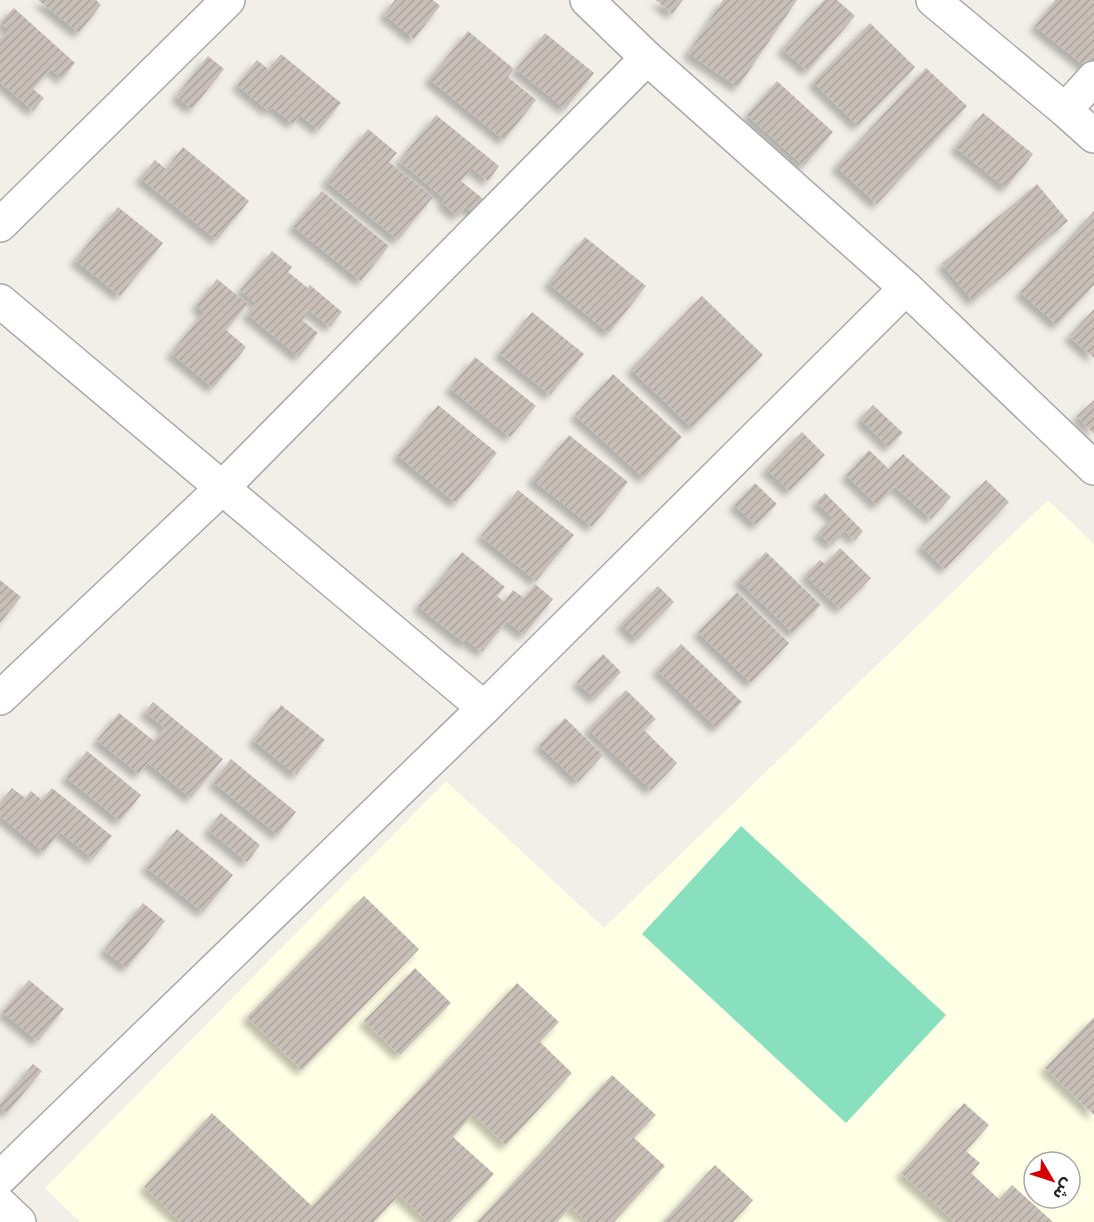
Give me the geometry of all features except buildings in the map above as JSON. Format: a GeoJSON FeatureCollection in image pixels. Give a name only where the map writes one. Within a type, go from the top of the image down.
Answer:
{"type":"FeatureCollection","features":[{"type":"Feature","properties":{"kind":"street"},"geometry":{"type":"LineString","coordinates":[[0,225],[228,0]]}},
{"type":"Feature","properties":{"kind":"street"},"geometry":{"type":"LineString","coordinates":[[587,0],[647,58],[906,288],[1094,468]]}},
{"type":"Feature","properties":{"kind":"street"},"geometry":{"type":"LineString","coordinates":[[933,0],[1094,136]]}},
{"type":"Feature","properties":{"kind":"street"},"geometry":{"type":"LineString","coordinates":[[0,698],[222,488],[647,58]]}},
{"type":"Feature","properties":{"kind":"street"},"geometry":{"type":"LineString","coordinates":[[1065,110],[1094,78]]}},
{"type":"Feature","properties":{"kind":"street"},"geometry":{"type":"LineString","coordinates":[[0,1178],[484,708],[906,288]]}},
{"type":"Feature","properties":{"kind":"street"},"geometry":{"type":"LineString","coordinates":[[0,301],[484,708]]}},
{"type":"Feature","properties":{"kind":"street"},"geometry":{"type":"LineString","coordinates":[[0,1204],[19,1222]]}},
{"type":"Feature","properties":{"kind":"shaded area"},"geometry":{"type":"Polygon","coordinates":[[[1048,500],[1094,544],[1094,1222],[80,1222],[45,1188],[446,781],[604,928],[1048,500]]]}},
{"type":"Feature","properties":{"kind":"green space"},"geometry":{"type":"Polygon","coordinates":[[[741,826],[946,1015],[846,1123],[642,934],[741,826]]]}}]}
